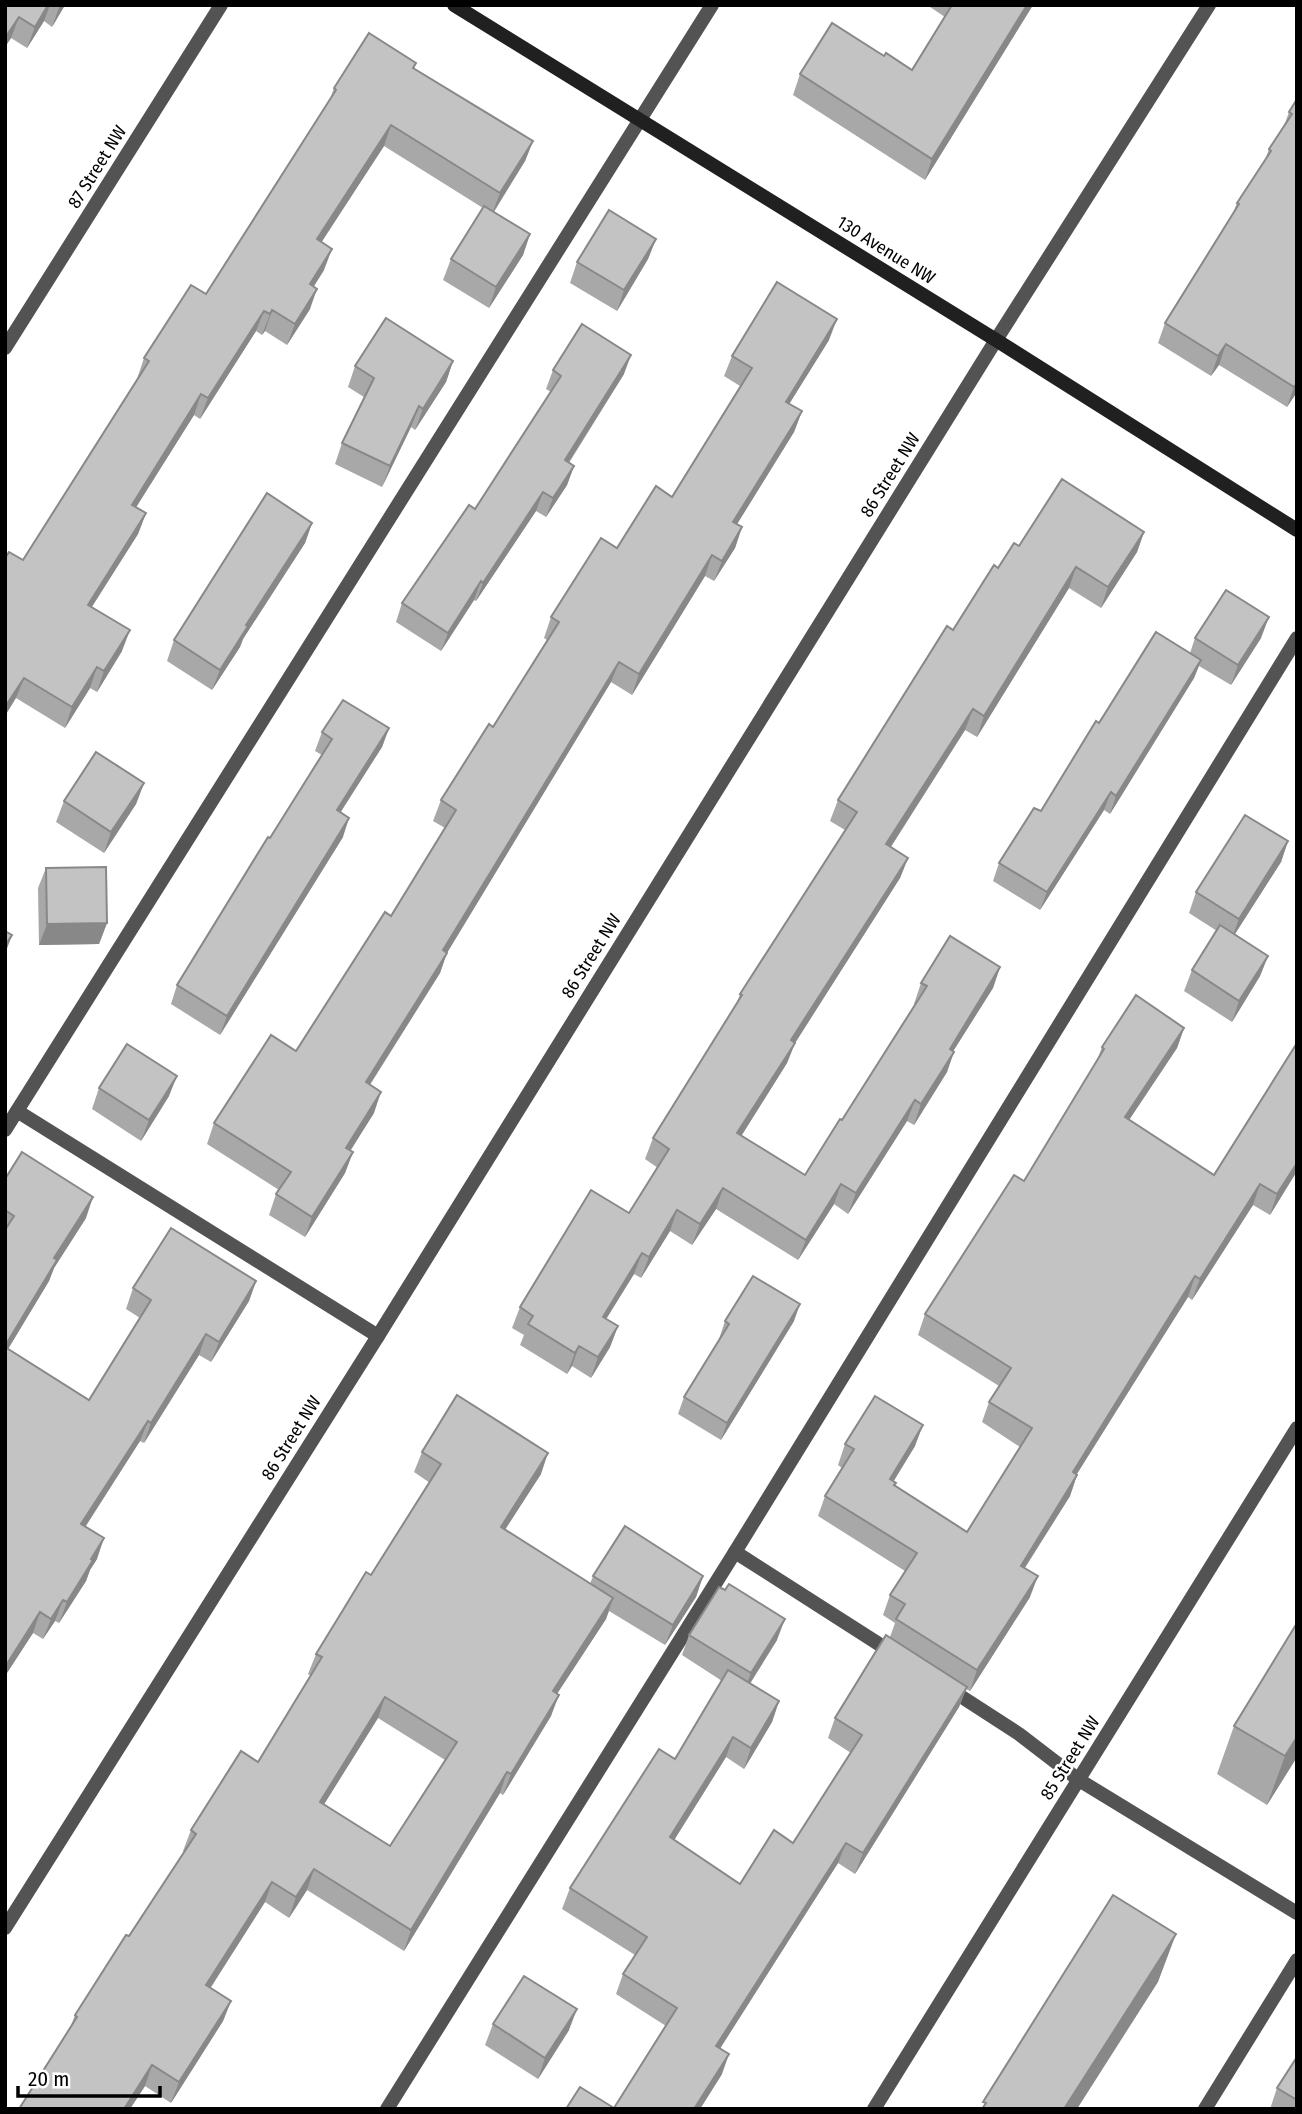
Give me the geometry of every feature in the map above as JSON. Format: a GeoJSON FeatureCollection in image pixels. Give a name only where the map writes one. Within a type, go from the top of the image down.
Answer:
{"type":"FeatureCollection","features":[{"type":"Feature","properties":{"kind":"street","name":"87 Street NW"},"geometry":{"type":"LineString","coordinates":[[5,348],[221,5]]}},
{"type":"Feature","properties":{"kind":"street","name":"130 Avenue NW"},"geometry":{"type":"LineString","coordinates":[[454,5],[996,340],[1297,530]]}},
{"type":"Feature","properties":{"kind":"street"},"geometry":{"type":"LineString","coordinates":[[5,1130],[712,5]]}},
{"type":"Feature","properties":{"kind":"street","name":"86 Street NW"},"geometry":{"type":"LineString","coordinates":[[5,1928],[378,1336],[996,340],[1209,5]]}},
{"type":"Feature","properties":{"kind":"street"},"geometry":{"type":"LineString","coordinates":[[387,2109],[735,1552],[1297,638]]}},
{"type":"Feature","properties":{"kind":"street"},"geometry":{"type":"LineString","coordinates":[[17,1111],[378,1336]]}},
{"type":"Feature","properties":{"kind":"street","name":"85 Street NW"},"geometry":{"type":"LineString","coordinates":[[874,2109],[1297,1427]]}},
{"type":"Feature","properties":{"kind":"street"},"geometry":{"type":"LineString","coordinates":[[735,1552],[905,1661]]}},
{"type":"Feature","properties":{"kind":"street"},"geometry":{"type":"LineString","coordinates":[[939,1683],[1019,1734],[1079,1780],[1297,1913]]}},
{"type":"Feature","properties":{"kind":"street"},"geometry":{"type":"LineString","coordinates":[[1205,2109],[1297,1960]]}},
{"type":"Feature","properties":{"kind":"building"},"geometry":{"type":"Polygon","coordinates":[[[5,5],[48,5],[35,27],[19,17],[5,38],[5,5]]]}},
{"type":"Feature","properties":{"kind":"building"},"geometry":{"type":"Polygon","coordinates":[[[952,5],[1027,5],[932,159],[800,74],[832,23],[884,56],[886,53],[912,70],[952,5]]]}},
{"type":"Feature","properties":{"kind":"building"},"geometry":{"type":"Polygon","coordinates":[[[369,33],[416,63],[413,68],[533,141],[500,193],[391,125],[317,239],[332,249],[310,284],[317,289],[295,324],[272,310],[270,314],[264,311],[208,398],[201,394],[132,505],[146,513],[88,605],[130,630],[104,671],[97,667],[72,707],[24,678],[5,707],[5,558],[9,552],[23,560],[149,361],[144,358],[191,285],[206,294],[336,90],[334,88],[369,33]]]}},
{"type":"Feature","properties":{"kind":"building"},"geometry":{"type":"Polygon","coordinates":[[[1297,99],[1297,383],[1294,387],[1226,344],[1218,356],[1165,323],[1271,151],[1269,149],[1292,114],[1289,112],[1297,99]]]}},
{"type":"Feature","properties":{"kind":"building"},"geometry":{"type":"Polygon","coordinates":[[[484,206],[530,234],[496,287],[451,259],[484,206]]]}},
{"type":"Feature","properties":{"kind":"building"},"geometry":{"type":"Polygon","coordinates":[[[609,210],[656,239],[624,290],[577,262],[609,210]]]}},
{"type":"Feature","properties":{"kind":"building"},"geometry":{"type":"Polygon","coordinates":[[[777,282],[837,319],[786,402],[802,411],[733,522],[742,527],[722,561],[712,555],[639,674],[619,662],[443,950],[447,953],[366,1082],[381,1092],[346,1148],[353,1152],[312,1217],[276,1194],[291,1172],[214,1123],[271,1035],[296,1051],[385,912],[391,916],[456,810],[441,800],[489,724],[493,727],[559,622],[551,617],[601,538],[617,548],[656,486],[672,497],[752,368],[732,356],[777,282]]]}},
{"type":"Feature","properties":{"kind":"building"},"geometry":{"type":"Polygon","coordinates":[[[386,318],[453,361],[423,409],[419,406],[390,466],[342,443],[374,378],[355,366],[386,318]]]}},
{"type":"Feature","properties":{"kind":"building"},"geometry":{"type":"Polygon","coordinates":[[[582,324],[631,355],[565,460],[574,466],[553,498],[543,492],[448,633],[402,603],[469,505],[475,509],[561,376],[553,370],[582,324]]]}},
{"type":"Feature","properties":{"kind":"building"},"geometry":{"type":"Polygon","coordinates":[[[1062,479],[1144,532],[1108,587],[1076,567],[984,716],[973,709],[886,844],[908,858],[791,1040],[795,1043],[737,1133],[805,1175],[927,986],[921,983],[950,936],[1000,967],[950,1049],[954,1052],[921,1104],[915,1100],[856,1193],[841,1184],[806,1240],[723,1188],[700,1224],[677,1210],[649,1257],[642,1253],[603,1317],[618,1326],[598,1357],[579,1346],[575,1353],[528,1324],[533,1316],[520,1307],[591,1190],[629,1213],[669,1149],[653,1138],[742,995],[740,994],[857,812],[838,800],[947,626],[953,630],[994,565],[998,568],[1014,543],[1019,546],[1062,479]]]}},
{"type":"Feature","properties":{"kind":"building"},"geometry":{"type":"Polygon","coordinates":[[[267,493],[312,523],[220,670],[174,640],[267,493]]]}},
{"type":"Feature","properties":{"kind":"building"},"geometry":{"type":"Polygon","coordinates":[[[1226,590],[1269,617],[1238,665],[1195,638],[1226,590]]]}},
{"type":"Feature","properties":{"kind":"building"},"geometry":{"type":"Polygon","coordinates":[[[1156,632],[1201,660],[1116,796],[1111,792],[1047,892],[999,863],[1034,808],[1041,811],[1096,721],[1099,723],[1156,632]]]}},
{"type":"Feature","properties":{"kind":"building"},"geometry":{"type":"Polygon","coordinates":[[[343,700],[389,728],[337,810],[349,818],[227,1016],[177,985],[332,739],[322,732],[343,700]]]}},
{"type":"Feature","properties":{"kind":"building"},"geometry":{"type":"Polygon","coordinates":[[[96,752],[144,783],[111,832],[64,801],[96,752]]]}},
{"type":"Feature","properties":{"kind":"building"},"geometry":{"type":"Polygon","coordinates":[[[1245,815],[1288,841],[1239,919],[1196,892],[1245,815]]]}},
{"type":"Feature","properties":{"kind":"building"},"geometry":{"type":"Polygon","coordinates":[[[106,867],[107,923],[47,924],[46,868],[106,867]]]}},
{"type":"Feature","properties":{"kind":"building"},"geometry":{"type":"Polygon","coordinates":[[[1220,925],[1268,956],[1239,1001],[1192,970],[1220,925]]]}},
{"type":"Feature","properties":{"kind":"building"},"geometry":{"type":"Polygon","coordinates":[[[5,931],[12,935],[5,946],[5,931]]]}},
{"type":"Feature","properties":{"kind":"building"},"geometry":{"type":"Polygon","coordinates":[[[1136,995],[1184,1028],[1125,1117],[1214,1175],[1297,1043],[1297,1163],[1277,1194],[1260,1184],[1200,1279],[1195,1276],[1073,1472],[1077,1475],[1021,1566],[1038,1576],[977,1670],[896,1619],[905,1604],[890,1595],[917,1553],[825,1496],[854,1449],[845,1444],[875,1396],[923,1425],[890,1479],[896,1483],[894,1485],[967,1532],[1032,1428],[989,1402],[1011,1368],[925,1314],[1014,1175],[1024,1181],[1104,1049],[1102,1047],[1136,995]]]}},
{"type":"Feature","properties":{"kind":"building"},"geometry":{"type":"Polygon","coordinates":[[[127,1044],[177,1076],[149,1120],[99,1088],[127,1044]]]}},
{"type":"Feature","properties":{"kind":"building"},"geometry":{"type":"Polygon","coordinates":[[[22,1152],[93,1197],[54,1258],[57,1260],[5,1346],[5,1230],[14,1216],[5,1210],[5,1179],[22,1152]]]}},
{"type":"Feature","properties":{"kind":"building"},"geometry":{"type":"Polygon","coordinates":[[[171,1228],[256,1281],[219,1342],[206,1334],[151,1423],[148,1421],[81,1524],[104,1538],[67,1602],[63,1600],[51,1619],[40,1612],[5,1667],[5,1347],[89,1400],[151,1300],[133,1288],[171,1228]]]}},
{"type":"Feature","properties":{"kind":"building"},"geometry":{"type":"Polygon","coordinates":[[[753,1276],[800,1304],[727,1423],[684,1397],[729,1324],[725,1321],[753,1276]]]}},
{"type":"Feature","properties":{"kind":"building"},"geometry":{"type":"Polygon","coordinates":[[[457,1395],[548,1453],[501,1527],[613,1598],[553,1691],[559,1695],[511,1774],[507,1772],[411,1930],[314,1869],[296,1897],[272,1882],[206,1985],[231,2001],[179,2082],[152,2065],[124,2109],[19,2109],[126,1935],[129,1936],[196,1834],[191,1830],[241,1751],[258,1762],[322,1657],[316,1654],[366,1572],[371,1575],[441,1464],[422,1452],[457,1395]],[[385,1697],[320,1802],[390,1846],[457,1742],[385,1697]]]}},
{"type":"Feature","properties":{"kind":"building"},"geometry":{"type":"Polygon","coordinates":[[[625,1526],[703,1576],[673,1625],[593,1576],[625,1526]]]}},
{"type":"Feature","properties":{"kind":"building"},"geometry":{"type":"Polygon","coordinates":[[[729,1584],[785,1619],[751,1673],[689,1635],[719,1587],[725,1590],[729,1584]]]}},
{"type":"Feature","properties":{"kind":"building"},"geometry":{"type":"Polygon","coordinates":[[[1297,1623],[1297,1737],[1285,1756],[1234,1726],[1297,1623]]]}},
{"type":"Feature","properties":{"kind":"building"},"geometry":{"type":"Polygon","coordinates":[[[886,1635],[967,1687],[863,1853],[846,1843],[716,2046],[729,2054],[694,2109],[566,2109],[580,2087],[614,2108],[677,2008],[623,1974],[647,1937],[570,1888],[659,1749],[675,1759],[728,1670],[779,1701],[751,1748],[733,1737],[670,1837],[740,1884],[774,1830],[793,1843],[862,1735],[835,1718],[886,1635]]]}},
{"type":"Feature","properties":{"kind":"building"},"geometry":{"type":"Polygon","coordinates":[[[1113,1895],[1176,1934],[1064,2109],[982,2109],[986,2103],[983,2102],[1113,1895]]]}},
{"type":"Feature","properties":{"kind":"building"},"geometry":{"type":"Polygon","coordinates":[[[524,1976],[577,2009],[545,2058],[493,2024],[524,1976]]]}},
{"type":"Feature","properties":{"kind":"building"},"geometry":{"type":"Polygon","coordinates":[[[1297,2057],[1297,2100],[1277,2088],[1297,2057]]]}}]}
